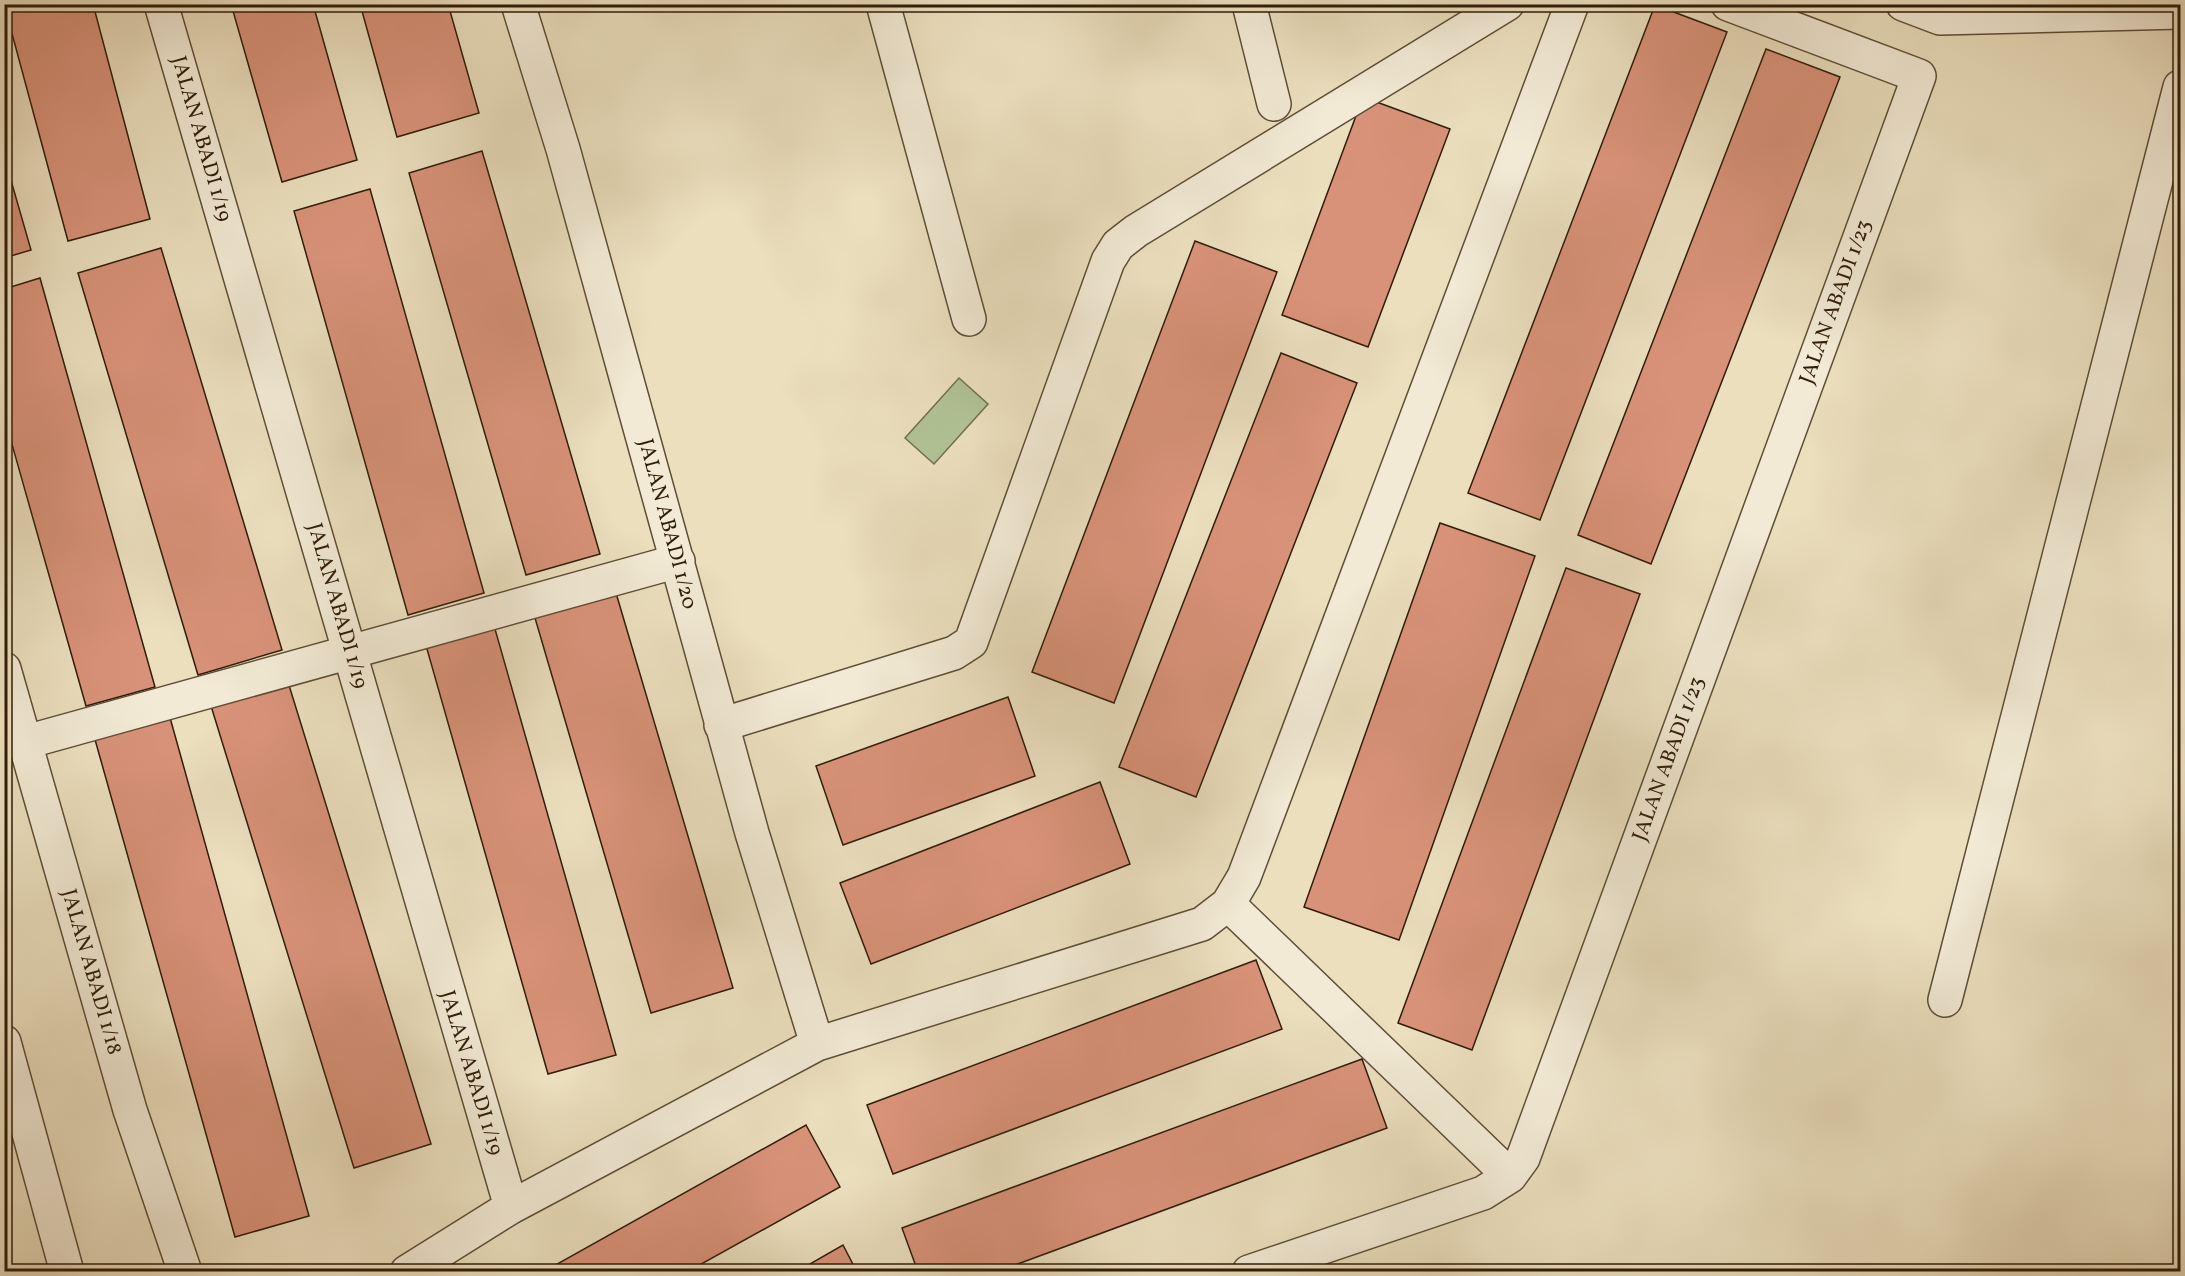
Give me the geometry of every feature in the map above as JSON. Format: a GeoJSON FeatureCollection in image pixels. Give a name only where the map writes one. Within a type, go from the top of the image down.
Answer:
{"type":"FeatureCollection","features":[{"type":"Feature","properties":{"kind":"street","name":"JALAN ABADI 1/19"},"geometry":{"type":"LineString","coordinates":[[161,4],[512,1207]]}},
{"type":"Feature","properties":{"kind":"street","name":"JALAN ABADI 1/20"},"geometry":{"type":"LineString","coordinates":[[518,4],[566,160],[678,561],[721,725],[817,1044]]}},
{"type":"Feature","properties":{"kind":"street"},"geometry":{"type":"LineString","coordinates":[[883,4],[969,319]]}},
{"type":"Feature","properties":{"kind":"street"},"geometry":{"type":"LineString","coordinates":[[1249,4],[1274,104]]}},
{"type":"Feature","properties":{"kind":"street"},"geometry":{"type":"LineString","coordinates":[[721,725],[954,653],[971,642],[1108,261],[1118,245],[1136,231],[1507,4]]}},
{"type":"Feature","properties":{"kind":"street"},"geometry":{"type":"LineString","coordinates":[[407,1272],[512,1207],[817,1044],[1202,924],[1228,904],[1244,877],[1572,4]]}},
{"type":"Feature","properties":{"kind":"street","name":"JALAN ABADI 1/23"},"geometry":{"type":"LineString","coordinates":[[1248,1272],[1483,1193],[1510,1176],[1527,1147],[1919,76],[1728,4]]}},
{"type":"Feature","properties":{"kind":"street"},"geometry":{"type":"LineString","coordinates":[[1904,4],[1944,11],[2181,12]]}},
{"type":"Feature","properties":{"kind":"street"},"geometry":{"type":"LineString","coordinates":[[1945,1000],[2181,87]]}},
{"type":"Feature","properties":{"kind":"street"},"geometry":{"type":"LineString","coordinates":[[26,741],[678,561]]}},
{"type":"Feature","properties":{"kind":"street","name":"JALAN ABADI 1/18"},"geometry":{"type":"LineString","coordinates":[[4,669],[130,1110],[185,1272]]}},
{"type":"Feature","properties":{"kind":"street"},"geometry":{"type":"LineString","coordinates":[[1228,904],[1510,1176]]}},
{"type":"Feature","properties":{"kind":"street"},"geometry":{"type":"LineString","coordinates":[[4,1042],[67,1272]]}},
{"type":"Feature","properties":{"kind":"green space"},"geometry":{"type":"Polygon","coordinates":[[[959,378],[988,404],[934,464],[905,438],[959,378]]]}},
{"type":"Feature","properties":{"kind":"building"},"geometry":{"type":"Polygon","coordinates":[[[4,4],[93,4],[150,219],[68,241],[4,4]]]}},
{"type":"Feature","properties":{"kind":"building"},"geometry":{"type":"Polygon","coordinates":[[[231,4],[313,4],[357,160],[282,182],[231,4]]]}},
{"type":"Feature","properties":{"kind":"building"},"geometry":{"type":"Polygon","coordinates":[[[360,4],[448,4],[479,113],[397,137],[360,4]]]}},
{"type":"Feature","properties":{"kind":"building"},"geometry":{"type":"Polygon","coordinates":[[[1655,5],[1727,32],[1540,520],[1468,493],[1655,5]]]}},
{"type":"Feature","properties":{"kind":"building"},"geometry":{"type":"Polygon","coordinates":[[[1766,49],[1840,77],[1651,564],[1578,535],[1766,49]]]}},
{"type":"Feature","properties":{"kind":"building"},"geometry":{"type":"Polygon","coordinates":[[[1363,97],[1450,129],[1368,347],[1282,315],[1363,97]]]}},
{"type":"Feature","properties":{"kind":"building"},"geometry":{"type":"Polygon","coordinates":[[[482,151],[600,554],[526,575],[409,173],[482,151]]]}},
{"type":"Feature","properties":{"kind":"building"},"geometry":{"type":"Polygon","coordinates":[[[4,156],[31,250],[4,258],[4,156]]]}},
{"type":"Feature","properties":{"kind":"building"},"geometry":{"type":"Polygon","coordinates":[[[370,189],[484,593],[408,615],[294,211],[370,189]]]}},
{"type":"Feature","properties":{"kind":"building"},"geometry":{"type":"Polygon","coordinates":[[[1195,241],[1277,272],[1114,703],[1032,672],[1195,241]]]}},
{"type":"Feature","properties":{"kind":"building"},"geometry":{"type":"Polygon","coordinates":[[[161,248],[282,650],[198,675],[78,273],[161,248]]]}},
{"type":"Feature","properties":{"kind":"building"},"geometry":{"type":"Polygon","coordinates":[[[40,278],[155,687],[86,706],[4,416],[4,289],[40,278]]]}},
{"type":"Feature","properties":{"kind":"building"},"geometry":{"type":"Polygon","coordinates":[[[1281,353],[1357,383],[1196,797],[1119,767],[1281,353]]]}},
{"type":"Feature","properties":{"kind":"building"},"geometry":{"type":"Polygon","coordinates":[[[1440,523],[1535,556],[1399,940],[1304,907],[1440,523]]]}},
{"type":"Feature","properties":{"kind":"building"},"geometry":{"type":"Polygon","coordinates":[[[1566,568],[1640,594],[1472,1050],[1398,1023],[1566,568]]]}},
{"type":"Feature","properties":{"kind":"building"},"geometry":{"type":"Polygon","coordinates":[[[616,593],[733,988],[651,1013],[535,618],[616,593]]]}},
{"type":"Feature","properties":{"kind":"building"},"geometry":{"type":"Polygon","coordinates":[[[493,622],[616,1055],[548,1074],[425,642],[493,622]]]}},
{"type":"Feature","properties":{"kind":"building"},"geometry":{"type":"Polygon","coordinates":[[[288,682],[431,1144],[354,1168],[211,706],[288,682]]]}},
{"type":"Feature","properties":{"kind":"building"},"geometry":{"type":"Polygon","coordinates":[[[1008,697],[1035,776],[843,845],[816,766],[1008,697]]]}},
{"type":"Feature","properties":{"kind":"building"},"geometry":{"type":"Polygon","coordinates":[[[169,714],[309,1216],[235,1237],[94,736],[169,714]]]}},
{"type":"Feature","properties":{"kind":"building"},"geometry":{"type":"Polygon","coordinates":[[[1100,782],[1130,864],[871,964],[840,883],[1100,782]]]}},
{"type":"Feature","properties":{"kind":"building"},"geometry":{"type":"Polygon","coordinates":[[[1256,960],[1282,1029],[893,1174],[867,1105],[1256,960]]]}},
{"type":"Feature","properties":{"kind":"building"},"geometry":{"type":"Polygon","coordinates":[[[1362,1059],[1387,1128],[996,1272],[918,1272],[902,1228],[1362,1059]]]}},
{"type":"Feature","properties":{"kind":"building"},"geometry":{"type":"Polygon","coordinates":[[[806,1125],[840,1187],[687,1272],[543,1272],[806,1125]]]}},
{"type":"Feature","properties":{"kind":"building"},"geometry":{"type":"Polygon","coordinates":[[[843,1245],[857,1272],[796,1272],[843,1245]]]}}]}
